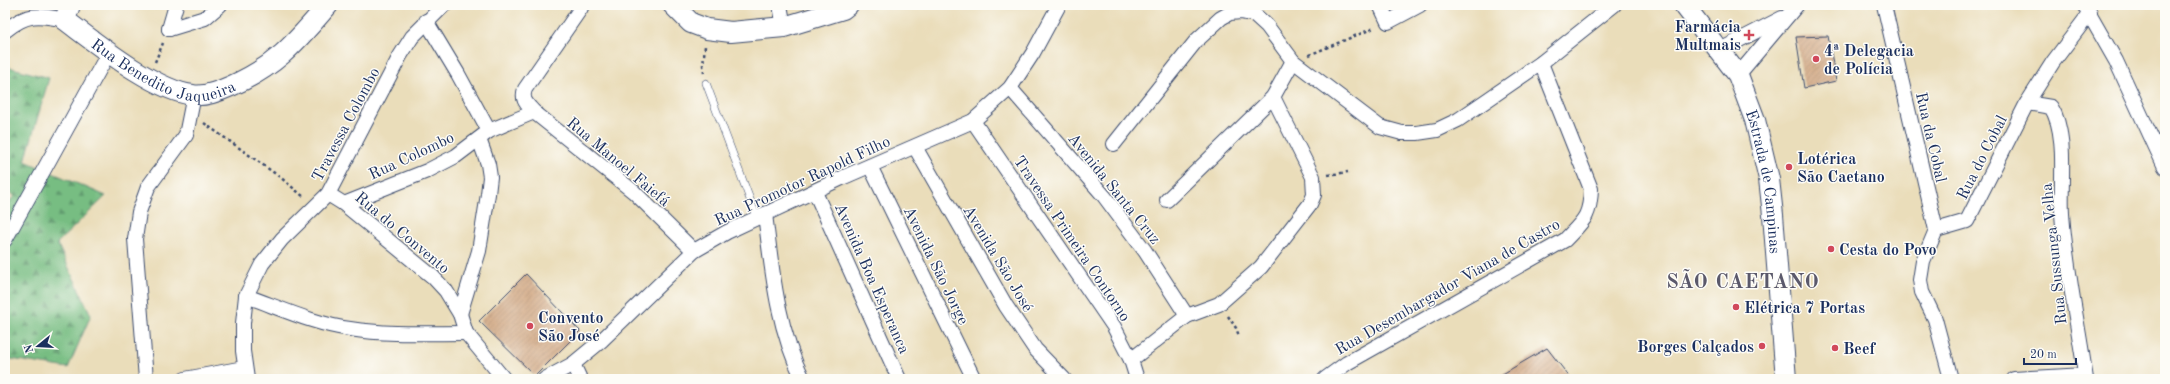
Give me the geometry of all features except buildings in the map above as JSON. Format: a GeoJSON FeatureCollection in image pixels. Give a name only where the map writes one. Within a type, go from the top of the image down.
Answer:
{"type":"FeatureCollection","features":[{"type":"Feature","properties":{"kind":"street"},"geometry":{"type":"LineString","coordinates":[[168,29],[176,5]]}},
{"type":"Feature","properties":{"kind":"street"},"geometry":{"type":"LineString","coordinates":[[168,29],[205,18],[220,5]]}},
{"type":"Feature","properties":{"kind":"street","name":"Rua Benedito Jaqueira"},"geometry":{"type":"LineString","coordinates":[[5,31],[23,19],[34,16],[68,12],[109,52],[174,91],[192,105],[269,66],[294,44],[328,5]]}},
{"type":"Feature","properties":{"kind":"street","name":"Travessa Colombo"},"geometry":{"type":"LineString","coordinates":[[246,373],[243,323],[246,296],[262,264],[282,239],[328,194],[400,56],[412,37],[426,21],[444,5]]}},
{"type":"Feature","properties":{"kind":"street"},"geometry":{"type":"LineString","coordinates":[[673,5],[695,19],[731,32],[784,27],[843,9],[848,5]]}},
{"type":"Feature","properties":{"kind":"street"},"geometry":{"type":"LineString","coordinates":[[780,5],[784,27]]}},
{"type":"Feature","properties":{"kind":"street","name":"Rua Promotor Rapold Filho"},"geometry":{"type":"LineString","coordinates":[[545,379],[574,364],[602,340],[694,251],[758,213],[815,192],[973,121],[1010,88],[1033,53],[1059,5]]}},
{"type":"Feature","properties":{"kind":"street"},"geometry":{"type":"LineString","coordinates":[[1380,5],[1388,22],[1420,5]]}},
{"type":"Feature","properties":{"kind":"street"},"geometry":{"type":"LineString","coordinates":[[1114,144],[1196,41],[1208,28],[1230,13],[1241,12],[1255,15],[1267,26],[1293,61],[1380,127],[1402,133],[1417,133],[1437,130],[1458,120],[1541,63],[1614,5]]}},
{"type":"Feature","properties":{"kind":"street","name":"Estrada de Campinas"},"geometry":{"type":"LineString","coordinates":[[1684,5],[1738,75],[1755,120],[1769,179],[1786,379]]}},
{"type":"Feature","properties":{"kind":"street","name":"Rua da Cobal"},"geometry":{"type":"LineString","coordinates":[[1884,5],[1936,230]]}},
{"type":"Feature","properties":{"kind":"street","name":"Rua Manoel Faiefá"},"geometry":{"type":"LineString","coordinates":[[580,8],[525,89],[523,97],[534,112],[634,192],[694,251]]}},
{"type":"Feature","properties":{"kind":"street"},"geometry":{"type":"LineString","coordinates":[[2087,9],[2116,61],[2165,167]]}},
{"type":"Feature","properties":{"kind":"street","name":"Rua do Cobal"},"geometry":{"type":"LineString","coordinates":[[1936,230],[1967,221],[2027,103],[2087,9]]}},
{"type":"Feature","properties":{"kind":"street"},"geometry":{"type":"LineString","coordinates":[[1720,50],[1793,10]]}},
{"type":"Feature","properties":{"kind":"street"},"geometry":{"type":"LineString","coordinates":[[1738,75],[1793,10]]}},
{"type":"Feature","properties":{"kind":"street"},"geometry":{"type":"LineString","coordinates":[[426,21],[458,74],[484,135],[490,177],[479,252],[460,314]]}},
{"type":"Feature","properties":{"kind":"street"},"geometry":{"type":"LineString","coordinates":[[5,240],[109,52]]}},
{"type":"Feature","properties":{"kind":"street"},"geometry":{"type":"LineString","coordinates":[[1167,200],[1273,97],[1293,61]]}},
{"type":"Feature","properties":{"kind":"street","name":"Rua Desembargador Viana de Castro"},"geometry":{"type":"LineString","coordinates":[[1325,379],[1347,363],[1566,240],[1582,223],[1590,208],[1591,189],[1541,63]]}},
{"type":"Feature","properties":{"kind":"street","name":"Avenida Santa Cruz"},"geometry":{"type":"LineString","coordinates":[[1010,88],[1104,196],[1145,251],[1187,316]]}},
{"type":"Feature","properties":{"kind":"street"},"geometry":{"type":"LineString","coordinates":[[1131,360],[1187,316],[1219,304],[1261,267],[1310,204],[1314,195],[1313,177],[1273,97]]}},
{"type":"Feature","properties":{"kind":"street","name":"Rua Sussunga Velha"},"geometry":{"type":"LineString","coordinates":[[2014,379],[2086,377],[2071,290],[2062,214],[2060,131],[2058,117],[2051,107],[2027,103]]}},
{"type":"Feature","properties":{"kind":"street"},"geometry":{"type":"LineString","coordinates":[[146,379],[135,239],[139,212],[148,187],[186,135],[192,105]]}},
{"type":"Feature","properties":{"kind":"street","name":"Rua Colombo"},"geometry":{"type":"LineString","coordinates":[[344,204],[427,171],[456,156],[484,135],[534,112]]}},
{"type":"Feature","properties":{"kind":"street","name":"Travessa Primeira Contorno"},"geometry":{"type":"LineString","coordinates":[[973,121],[1114,327],[1131,360],[1137,379]]}},
{"type":"Feature","properties":{"kind":"street","name":"Avenida São José"},"geometry":{"type":"LineString","coordinates":[[915,147],[1006,306],[1035,349],[1064,379]]}},
{"type":"Feature","properties":{"kind":"street","name":"Avenida São Jorge"},"geometry":{"type":"LineString","coordinates":[[870,166],[974,379]]}},
{"type":"Feature","properties":{"kind":"street","name":"Avenida Boa Esperanca"},"geometry":{"type":"LineString","coordinates":[[815,192],[899,379]]}},
{"type":"Feature","properties":{"kind":"street","name":"Rua do Convento"},"geometry":{"type":"LineString","coordinates":[[328,194],[344,204],[433,278],[446,291],[460,314],[466,333],[504,379]]}},
{"type":"Feature","properties":{"kind":"street"},"geometry":{"type":"LineString","coordinates":[[758,213],[784,328],[803,379]]}},
{"type":"Feature","properties":{"kind":"street"},"geometry":{"type":"LineString","coordinates":[[1936,230],[1923,261],[1920,280],[1922,292],[1935,319],[1951,379]]}},
{"type":"Feature","properties":{"kind":"street"},"geometry":{"type":"LineString","coordinates":[[246,296],[313,320],[350,329],[390,333],[466,333]]}},
{"type":"Feature","properties":{"kind":"street"},"geometry":{"type":"LineString","coordinates":[[574,364],[580,379]]}},
{"type":"Feature","properties":{"kind":"street"},"geometry":{"type":"LineString","coordinates":[[185,379],[246,373]]}},
{"type":"Feature","properties":{"kind":"lane"},"geometry":{"type":"LineString","coordinates":[[706,83],[758,213]]}},
{"type":"Feature","properties":{"kind":"path"},"geometry":{"type":"LineString","coordinates":[[695,19],[706,83]]}},
{"type":"Feature","properties":{"kind":"path"},"geometry":{"type":"LineString","coordinates":[[1293,61],[1388,22]]}},
{"type":"Feature","properties":{"kind":"path"},"geometry":{"type":"LineString","coordinates":[[149,77],[168,29]]}},
{"type":"Feature","properties":{"kind":"path"},"geometry":{"type":"LineString","coordinates":[[192,105],[316,206]]}},
{"type":"Feature","properties":{"kind":"path"},"geometry":{"type":"LineString","coordinates":[[1313,177],[1348,172]]}},
{"type":"Feature","properties":{"kind":"path"},"geometry":{"type":"LineString","coordinates":[[1219,304],[1236,328],[1239,336]]}},
{"type":"Feature","properties":{"kind":"green space"},"geometry":{"type":"Polygon","coordinates":[[[5,66],[49,78],[25,161],[106,196],[57,243],[91,315],[68,368],[5,358],[5,208],[14,196],[5,189],[5,66]]]}},
{"type":"Feature","properties":{"kind":"place","name":"Farmácia Multmais"},"geometry":{"type":"Point","coordinates":[1749,35]}},
{"type":"Feature","properties":{"kind":"place","name":"4ª Delegacia de Polícia"},"geometry":{"type":"Point","coordinates":[1816,59]}},
{"type":"Feature","properties":{"kind":"place","name":"Lotérica São Caetano"},"geometry":{"type":"Point","coordinates":[1789,167]}},
{"type":"Feature","properties":{"kind":"place","name":"Cesta do Povo"},"geometry":{"type":"Point","coordinates":[1831,249]}},
{"type":"Feature","properties":{"kind":"place","name":"Elétrica 7 Portas"},"geometry":{"type":"Point","coordinates":[1736,307]}},
{"type":"Feature","properties":{"kind":"place","name":"Convento São José"},"geometry":{"type":"Point","coordinates":[530,326]}},
{"type":"Feature","properties":{"kind":"place","name":"Borges Calçados"},"geometry":{"type":"Point","coordinates":[1762,346]}},
{"type":"Feature","properties":{"kind":"place","name":"Beef"},"geometry":{"type":"Point","coordinates":[1835,348]}},
{"type":"Feature","properties":{"kind":"district","name":"SÃO CAETANO"},"geometry":{"type":"Point","coordinates":[1743,281]}}]}
